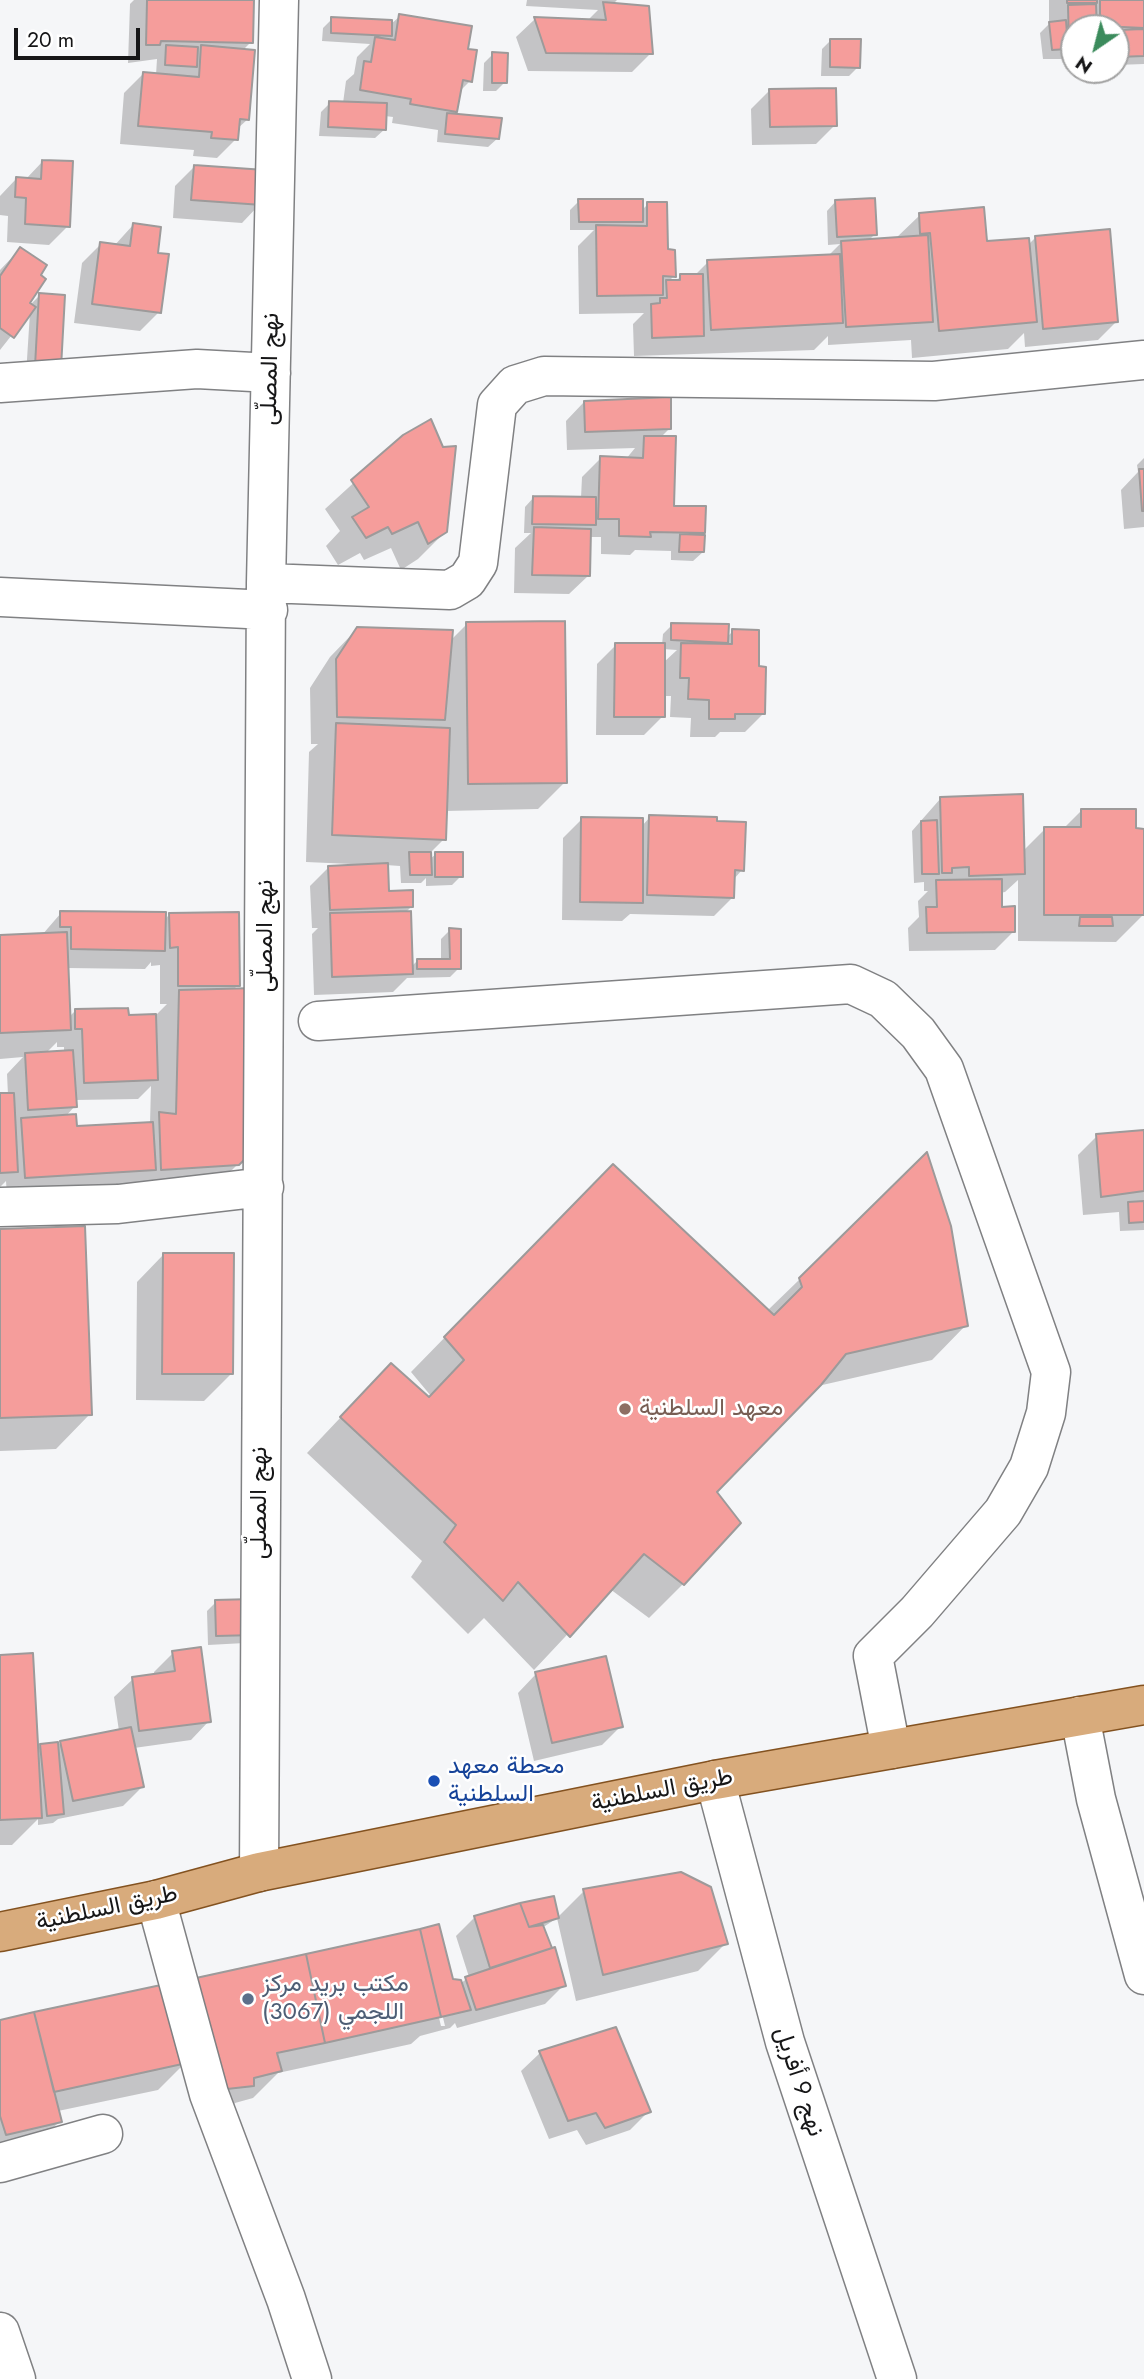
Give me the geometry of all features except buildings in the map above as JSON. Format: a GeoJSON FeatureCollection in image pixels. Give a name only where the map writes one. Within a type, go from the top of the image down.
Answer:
{"type":"FeatureCollection","features":[{"type":"Feature","properties":{"kind":"main road","name":"طريق السلطنية"},"geometry":{"type":"LineString","coordinates":[[0,1932],[156,1900],[259,1872],[715,1780],[1144,1705]]}},
{"type":"Feature","properties":{"kind":"street","name":"نهج المصلّى"},"geometry":{"type":"LineString","coordinates":[[259,1872],[267,597],[279,0]]}},
{"type":"Feature","properties":{"kind":"street"},"geometry":{"type":"LineString","coordinates":[[0,597],[267,597],[450,590],[467,580],[478,563],[497,405],[515,385],[544,376],[934,381],[1144,360]]}},
{"type":"Feature","properties":{"kind":"street"},"geometry":{"type":"LineString","coordinates":[[0,383],[197,369],[271,373]]}},
{"type":"Feature","properties":{"kind":"street"},"geometry":{"type":"LineString","coordinates":[[318,1021],[483,1012],[767,988],[851,985],[883,999],[918,1033],[944,1069],[1051,1372],[1046,1413],[1029,1467],[1003,1512],[917,1612],[873,1656],[891,1749]]}},
{"type":"Feature","properties":{"kind":"street"},"geometry":{"type":"LineString","coordinates":[[0,1208],[118,1204],[264,1187]]}},
{"type":"Feature","properties":{"kind":"street"},"geometry":{"type":"LineString","coordinates":[[1080,1716],[1096,1799],[1144,1975]]}},
{"type":"Feature","properties":{"kind":"street","name":"نهج 9 أفريل"},"geometry":{"type":"LineString","coordinates":[[715,1780],[785,2042],[897,2379]]}},
{"type":"Feature","properties":{"kind":"street"},"geometry":{"type":"LineString","coordinates":[[156,1900],[209,2094],[286,2299],[312,2379]]}},
{"type":"Feature","properties":{"kind":"street"},"geometry":{"type":"LineString","coordinates":[[0,2163],[103,2134]]}},
{"type":"Feature","properties":{"kind":"street"},"geometry":{"type":"LineString","coordinates":[[0,2332],[16,2379]]}},
{"type":"Feature","properties":{"kind":"place","name":"معهد السلطنية"},"geometry":{"type":"Point","coordinates":[625,1409]}},
{"type":"Feature","properties":{"kind":"place","name":"محطة معهد السلطنية"},"geometry":{"type":"Point","coordinates":[434,1781]}},
{"type":"Feature","properties":{"kind":"place","name":"مكتب بريد مركز اللجمي (3067)"},"geometry":{"type":"Point","coordinates":[248,1999]}}]}
